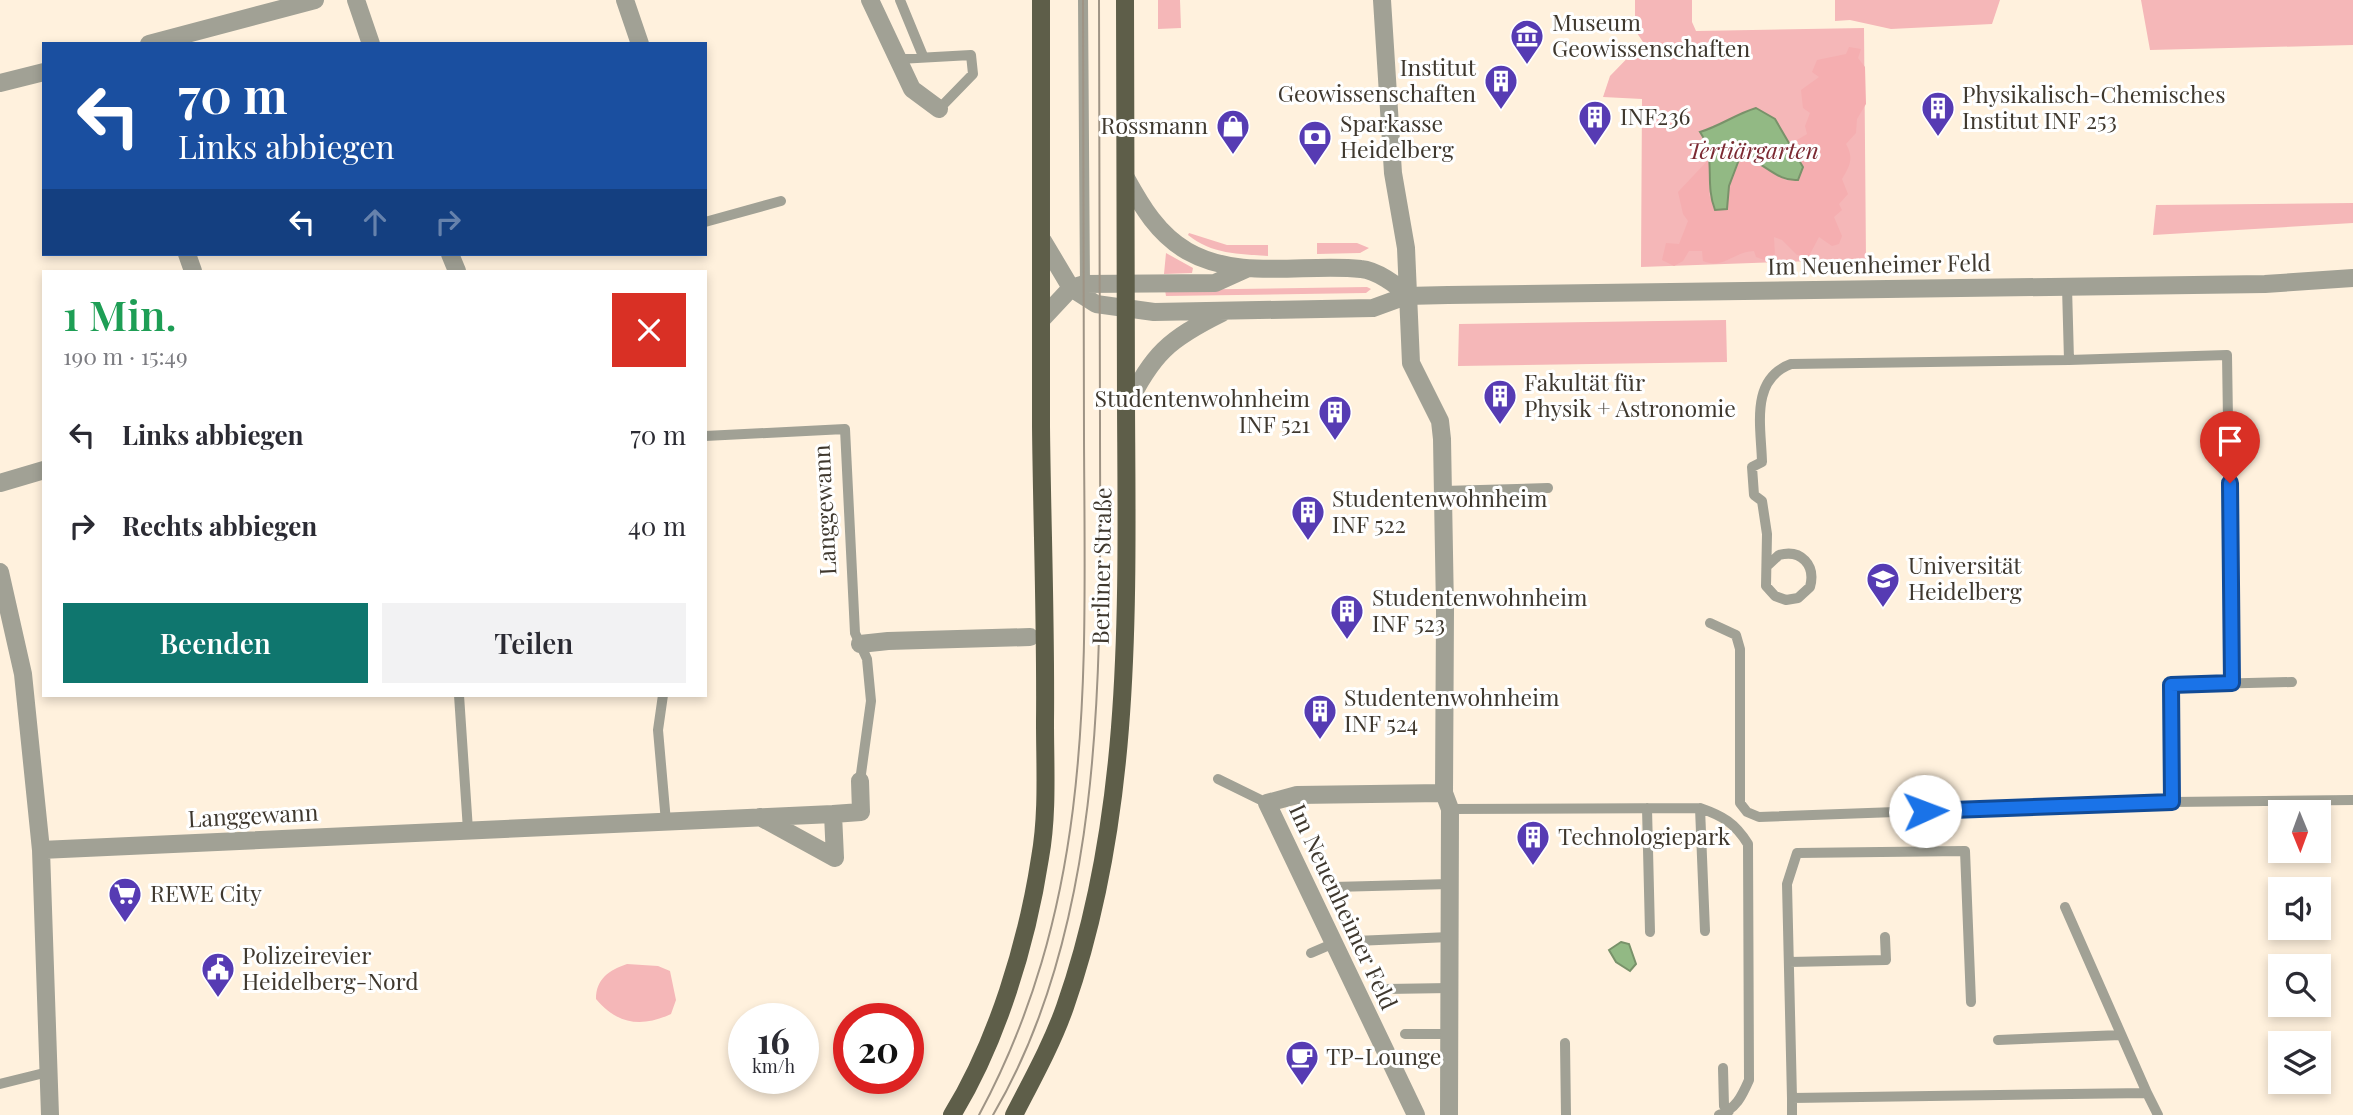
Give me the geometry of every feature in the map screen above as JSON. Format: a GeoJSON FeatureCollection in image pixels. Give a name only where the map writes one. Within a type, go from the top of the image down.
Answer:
{"type":"FeatureCollection","features":[{"type":"Feature","properties":{"kind":"main road"},"geometry":{"type":"LineString","coordinates":[[952,1115],[984,1054],[1028,920],[1041,856],[1045,792],[1046,611],[1041,0]]}},
{"type":"Feature","properties":{"kind":"main road","name":"Berliner Straße"},"geometry":{"type":"LineString","coordinates":[[1014,1115],[1064,1009],[1087,936],[1113,794],[1122,726],[1128,604],[1125,0]]}},
{"type":"Feature","properties":{"kind":"street"},"geometry":{"type":"LineString","coordinates":[[157,42],[315,0]]}},
{"type":"Feature","properties":{"kind":"street"},"geometry":{"type":"LineString","coordinates":[[356,0],[371,42]]}},
{"type":"Feature","properties":{"kind":"street"},"geometry":{"type":"LineString","coordinates":[[625,0],[639,42]]}},
{"type":"Feature","properties":{"kind":"street"},"geometry":{"type":"LineString","coordinates":[[870,0],[912,89],[939,109]]}},
{"type":"Feature","properties":{"kind":"street"},"geometry":{"type":"LineString","coordinates":[[1382,0],[1393,173],[1406,248],[1411,363],[1440,421],[1450,884],[1448,1115]]}},
{"type":"Feature","properties":{"kind":"street"},"geometry":{"type":"LineString","coordinates":[[0,83],[42,72]]}},
{"type":"Feature","properties":{"kind":"street"},"geometry":{"type":"LineString","coordinates":[[1126,178],[1146,212],[1172,241],[1209,261],[1250,268],[1364,269],[1402,290],[1406,296]]}},
{"type":"Feature","properties":{"kind":"street"},"geometry":{"type":"LineString","coordinates":[[1043,241],[1077,286]]}},
{"type":"Feature","properties":{"kind":"street"},"geometry":{"type":"LineString","coordinates":[[1042,319],[1077,286],[1215,283],[1250,268]]}},
{"type":"Feature","properties":{"kind":"street","name":"Im Neuenheimer Feld"},"geometry":{"type":"LineString","coordinates":[[1077,286],[1096,304],[1154,312],[1373,308],[1406,296],[2265,284],[2353,278]]}},
{"type":"Feature","properties":{"kind":"street","name":"Im Neuenheimer Feld"},"geometry":{"type":"LineString","coordinates":[[1126,408],[1140,381],[1163,348],[1180,334],[1230,309]]}},
{"type":"Feature","properties":{"kind":"street"},"geometry":{"type":"LineString","coordinates":[[0,483],[42,471]]}},
{"type":"Feature","properties":{"kind":"street"},"geometry":{"type":"LineString","coordinates":[[0,572],[23,674],[41,850],[50,1115]]}},
{"type":"Feature","properties":{"kind":"street"},"geometry":{"type":"LineString","coordinates":[[860,644],[888,640],[1030,637]]}},
{"type":"Feature","properties":{"kind":"street","name":"Langgewann"},"geometry":{"type":"LineString","coordinates":[[41,850],[861,812],[860,781]]}},
{"type":"Feature","properties":{"kind":"street","name":"Im Neuenheimer Feld"},"geometry":{"type":"LineString","coordinates":[[1416,1115],[1332,944],[1267,803],[1297,795],[1447,801]]}},
{"type":"Feature","properties":{"kind":"street"},"geometry":{"type":"LineString","coordinates":[[760,817],[835,858],[834,814]]}},
{"type":"Feature","properties":{"kind":"lane"},"geometry":{"type":"LineString","coordinates":[[900,0],[923,56]]}},
{"type":"Feature","properties":{"kind":"lane"},"geometry":{"type":"LineString","coordinates":[[1077,286],[1083,0]]}},
{"type":"Feature","properties":{"kind":"lane"},"geometry":{"type":"LineString","coordinates":[[899,59],[971,55],[973,74],[939,109]]}},
{"type":"Feature","properties":{"kind":"lane"},"geometry":{"type":"LineString","coordinates":[[707,221],[781,201]]}},
{"type":"Feature","properties":{"kind":"lane"},"geometry":{"type":"LineString","coordinates":[[2067,287],[2069,360]]}},
{"type":"Feature","properties":{"kind":"lane"},"geometry":{"type":"LineString","coordinates":[[1767,566],[1772,559],[1787,553],[1802,557],[1811,571],[1810,587],[1798,598],[1780,599],[1766,586],[1762,500],[1754,495],[1752,467],[1762,462],[1760,396],[1766,382],[1778,369],[1791,364],[2227,355],[2232,683]]}},
{"type":"Feature","properties":{"kind":"lane","name":"Langgewann"},"geometry":{"type":"LineString","coordinates":[[707,436],[845,429],[855,633],[867,659],[871,701],[860,781]]}},
{"type":"Feature","properties":{"kind":"lane"},"geometry":{"type":"LineString","coordinates":[[1443,491],[1548,488]]}},
{"type":"Feature","properties":{"kind":"lane"},"geometry":{"type":"LineString","coordinates":[[1710,623],[1736,635],[1740,649],[1740,803],[1747,812],[1759,817],[2172,802],[2353,800]]}},
{"type":"Feature","properties":{"kind":"lane"},"geometry":{"type":"LineString","coordinates":[[2172,802],[2171,685],[2292,682]]}},
{"type":"Feature","properties":{"kind":"lane"},"geometry":{"type":"LineString","coordinates":[[460,697],[468,830]]}},
{"type":"Feature","properties":{"kind":"lane"},"geometry":{"type":"LineString","coordinates":[[663,697],[658,730],[666,822]]}},
{"type":"Feature","properties":{"kind":"lane"},"geometry":{"type":"LineString","coordinates":[[1218,779],[1267,803]]}},
{"type":"Feature","properties":{"kind":"lane"},"geometry":{"type":"LineString","coordinates":[[1447,801],[1700,808],[1724,816],[1738,828],[1748,844],[1749,1080],[1741,1098],[1724,1113]]}},
{"type":"Feature","properties":{"kind":"lane"},"geometry":{"type":"LineString","coordinates":[[1724,816],[1740,803]]}},
{"type":"Feature","properties":{"kind":"lane"},"geometry":{"type":"LineString","coordinates":[[1647,808],[1650,932]]}},
{"type":"Feature","properties":{"kind":"lane"},"geometry":{"type":"LineString","coordinates":[[1700,808],[1705,931]]}},
{"type":"Feature","properties":{"kind":"lane"},"geometry":{"type":"LineString","coordinates":[[1793,1115],[1787,884],[1797,853],[1965,851],[1971,1002]]}},
{"type":"Feature","properties":{"kind":"lane"},"geometry":{"type":"LineString","coordinates":[[1333,887],[1450,884]]}},
{"type":"Feature","properties":{"kind":"lane"},"geometry":{"type":"LineString","coordinates":[[2065,907],[2158,1115]]}},
{"type":"Feature","properties":{"kind":"lane"},"geometry":{"type":"LineString","coordinates":[[1355,941],[1450,937]]}},
{"type":"Feature","properties":{"kind":"lane"},"geometry":{"type":"LineString","coordinates":[[1788,962],[1886,960],[1885,937]]}},
{"type":"Feature","properties":{"kind":"lane"},"geometry":{"type":"LineString","coordinates":[[1311,953],[1332,944]]}},
{"type":"Feature","properties":{"kind":"lane"},"geometry":{"type":"LineString","coordinates":[[1386,989],[1450,988]]}},
{"type":"Feature","properties":{"kind":"lane"},"geometry":{"type":"LineString","coordinates":[[1405,1034],[1450,1034]]}},
{"type":"Feature","properties":{"kind":"lane"},"geometry":{"type":"LineString","coordinates":[[1998,1040],[2121,1035]]}},
{"type":"Feature","properties":{"kind":"lane"},"geometry":{"type":"LineString","coordinates":[[1565,1043],[1566,1115]]}},
{"type":"Feature","properties":{"kind":"lane"},"geometry":{"type":"LineString","coordinates":[[1723,1068],[1724,1113]]}},
{"type":"Feature","properties":{"kind":"lane"},"geometry":{"type":"LineString","coordinates":[[0,1084],[48,1072]]}},
{"type":"Feature","properties":{"kind":"lane"},"geometry":{"type":"LineString","coordinates":[[1792,1098],[2147,1093]]}},
{"type":"Feature","properties":{"kind":"green space"},"geometry":{"type":"Polygon","coordinates":[[[1158,0],[1180,0],[1181,28],[1158,29],[1158,0]]]}},
{"type":"Feature","properties":{"kind":"green space","name":"Tertiärgarten"},"geometry":{"type":"Polygon","coordinates":[[[1635,0],[1692,0],[1692,22],[1696,31],[1864,28],[1866,259],[1641,267],[1642,99],[1603,97],[1610,76],[1643,42],[1635,30],[1635,0]]]}},
{"type":"Feature","properties":{"kind":"green space"},"geometry":{"type":"Polygon","coordinates":[[[1835,0],[2000,0],[1992,24],[1891,29],[1850,20],[1835,21],[1835,0]]]}},
{"type":"Feature","properties":{"kind":"green space"},"geometry":{"type":"Polygon","coordinates":[[[2141,0],[2353,0],[2353,45],[2150,50],[2141,0]]]}},
{"type":"Feature","properties":{"kind":"green space"},"geometry":{"type":"Polygon","coordinates":[[[2353,203],[2353,223],[2153,235],[2156,205],[2353,203]]]}},
{"type":"Feature","properties":{"kind":"green space"},"geometry":{"type":"Polygon","coordinates":[[[1189,233],[1227,245],[1268,245],[1268,256],[1216,249],[1197,241],[1188,235],[1189,233]]]}},
{"type":"Feature","properties":{"kind":"green space"},"geometry":{"type":"Polygon","coordinates":[[[1317,243],[1357,243],[1369,248],[1360,253],[1317,254],[1317,243]]]}},
{"type":"Feature","properties":{"kind":"green space"},"geometry":{"type":"Polygon","coordinates":[[[1166,253],[1193,268],[1192,273],[1164,274],[1166,253]]]}},
{"type":"Feature","properties":{"kind":"green space"},"geometry":{"type":"Polygon","coordinates":[[[1371,289],[1366,293],[1166,296],[1165,290],[1371,289]]]}},
{"type":"Feature","properties":{"kind":"green space"},"geometry":{"type":"Polygon","coordinates":[[[1726,320],[1727,362],[1458,366],[1459,324],[1726,320]]]}},
{"type":"Feature","properties":{"kind":"green space"},"geometry":{"type":"Polygon","coordinates":[[[627,964],[658,966],[670,971],[676,1000],[671,1014],[650,1021],[630,1021],[612,1014],[596,999],[598,986],[605,976],[627,964]]]}},
{"type":"Feature","properties":{"kind":"shaded area"},"geometry":{"type":"Polygon","coordinates":[[[1849,47],[1861,49],[1858,58],[1865,67],[1866,104],[1857,119],[1856,133],[1846,144],[1850,162],[1842,179],[1848,194],[1839,204],[1842,210],[1834,217],[1842,236],[1839,244],[1832,246],[1819,237],[1809,256],[1797,255],[1782,240],[1774,237],[1775,256],[1767,261],[1756,257],[1754,251],[1717,263],[1703,261],[1702,251],[1689,251],[1683,261],[1674,266],[1662,260],[1666,243],[1679,244],[1688,221],[1683,214],[1678,192],[1709,159],[1709,196],[1727,209],[1728,186],[1740,157],[1755,159],[1787,181],[1802,167],[1787,146],[1807,134],[1805,126],[1810,113],[1803,108],[1801,90],[1819,77],[1812,72],[1817,60],[1846,54],[1849,47]]]}},
{"type":"Feature","properties":{"kind":"shaded area"},"geometry":{"type":"Polygon","coordinates":[[[1756,108],[1775,119],[1803,167],[1798,180],[1782,178],[1756,162],[1740,157],[1729,186],[1727,209],[1715,210],[1710,190],[1708,151],[1700,132],[1756,108]]]}},
{"type":"Feature","properties":{"kind":"shaded area"},"geometry":{"type":"Polygon","coordinates":[[[1621,942],[1629,944],[1636,964],[1630,971],[1616,962],[1609,950],[1621,942]]]}},
{"type":"Feature","properties":{"kind":"tram line"},"geometry":{"type":"LineString","coordinates":[[979,1115],[1017,1033],[1045,951],[1064,868],[1076,784],[1084,614],[1083,0]]}},
{"type":"Feature","properties":{"kind":"tram line"},"geometry":{"type":"LineString","coordinates":[[993,1115],[1031,1037],[1059,955],[1078,869],[1090,780],[1100,600],[1099,0]]}},
{"type":"Feature","properties":{"kind":"place","name":"Museum Geowissenschaften"},"geometry":{"type":"Point","coordinates":[1527,66]}},
{"type":"Feature","properties":{"kind":"place","name":"Institut Geowissenschaften"},"geometry":{"type":"Point","coordinates":[1501,111]}},
{"type":"Feature","properties":{"kind":"place","name":"Physikalisch-Chemisches Institut INF 253"},"geometry":{"type":"Point","coordinates":[1938,138]}},
{"type":"Feature","properties":{"kind":"place","name":"INF236"},"geometry":{"type":"Point","coordinates":[1595,147]}},
{"type":"Feature","properties":{"kind":"place","name":"Rossmann"},"geometry":{"type":"Point","coordinates":[1233,156]}},
{"type":"Feature","properties":{"kind":"place","name":"Sparkasse Heidelberg"},"geometry":{"type":"Point","coordinates":[1315,167]}},
{"type":"Feature","properties":{"kind":"place","name":"Fakultät für Physik + Astronomie"},"geometry":{"type":"Point","coordinates":[1500,426]}},
{"type":"Feature","properties":{"kind":"place","name":"Studentenwohnheim INF 521"},"geometry":{"type":"Point","coordinates":[1335,442]}},
{"type":"Feature","properties":{"kind":"place","name":"Studentenwohnheim INF 522"},"geometry":{"type":"Point","coordinates":[1308,542]}},
{"type":"Feature","properties":{"kind":"place","name":"Universität Heidelberg"},"geometry":{"type":"Point","coordinates":[1883,609]}},
{"type":"Feature","properties":{"kind":"place","name":"Studentenwohnheim INF 523"},"geometry":{"type":"Point","coordinates":[1347,641]}},
{"type":"Feature","properties":{"kind":"place","name":"Studentenwohnheim INF 524"},"geometry":{"type":"Point","coordinates":[1320,741]}},
{"type":"Feature","properties":{"kind":"place","name":"Technologiepark"},"geometry":{"type":"Point","coordinates":[1533,867]}},
{"type":"Feature","properties":{"kind":"place","name":"REWE City"},"geometry":{"type":"Point","coordinates":[125,924]}},
{"type":"Feature","properties":{"kind":"place","name":"Polizeirevier Heidelberg-Nord"},"geometry":{"type":"Point","coordinates":[218,999]}},
{"type":"Feature","properties":{"kind":"place","name":"TP-Lounge"},"geometry":{"type":"Point","coordinates":[1302,1087]}},
{"type":"Feature","properties":{"kind":"route"},"geometry":{"type":"LineString","coordinates":[[1925,811],[2172,802],[2171,685],[2232,683],[2230,483]]}}]}
